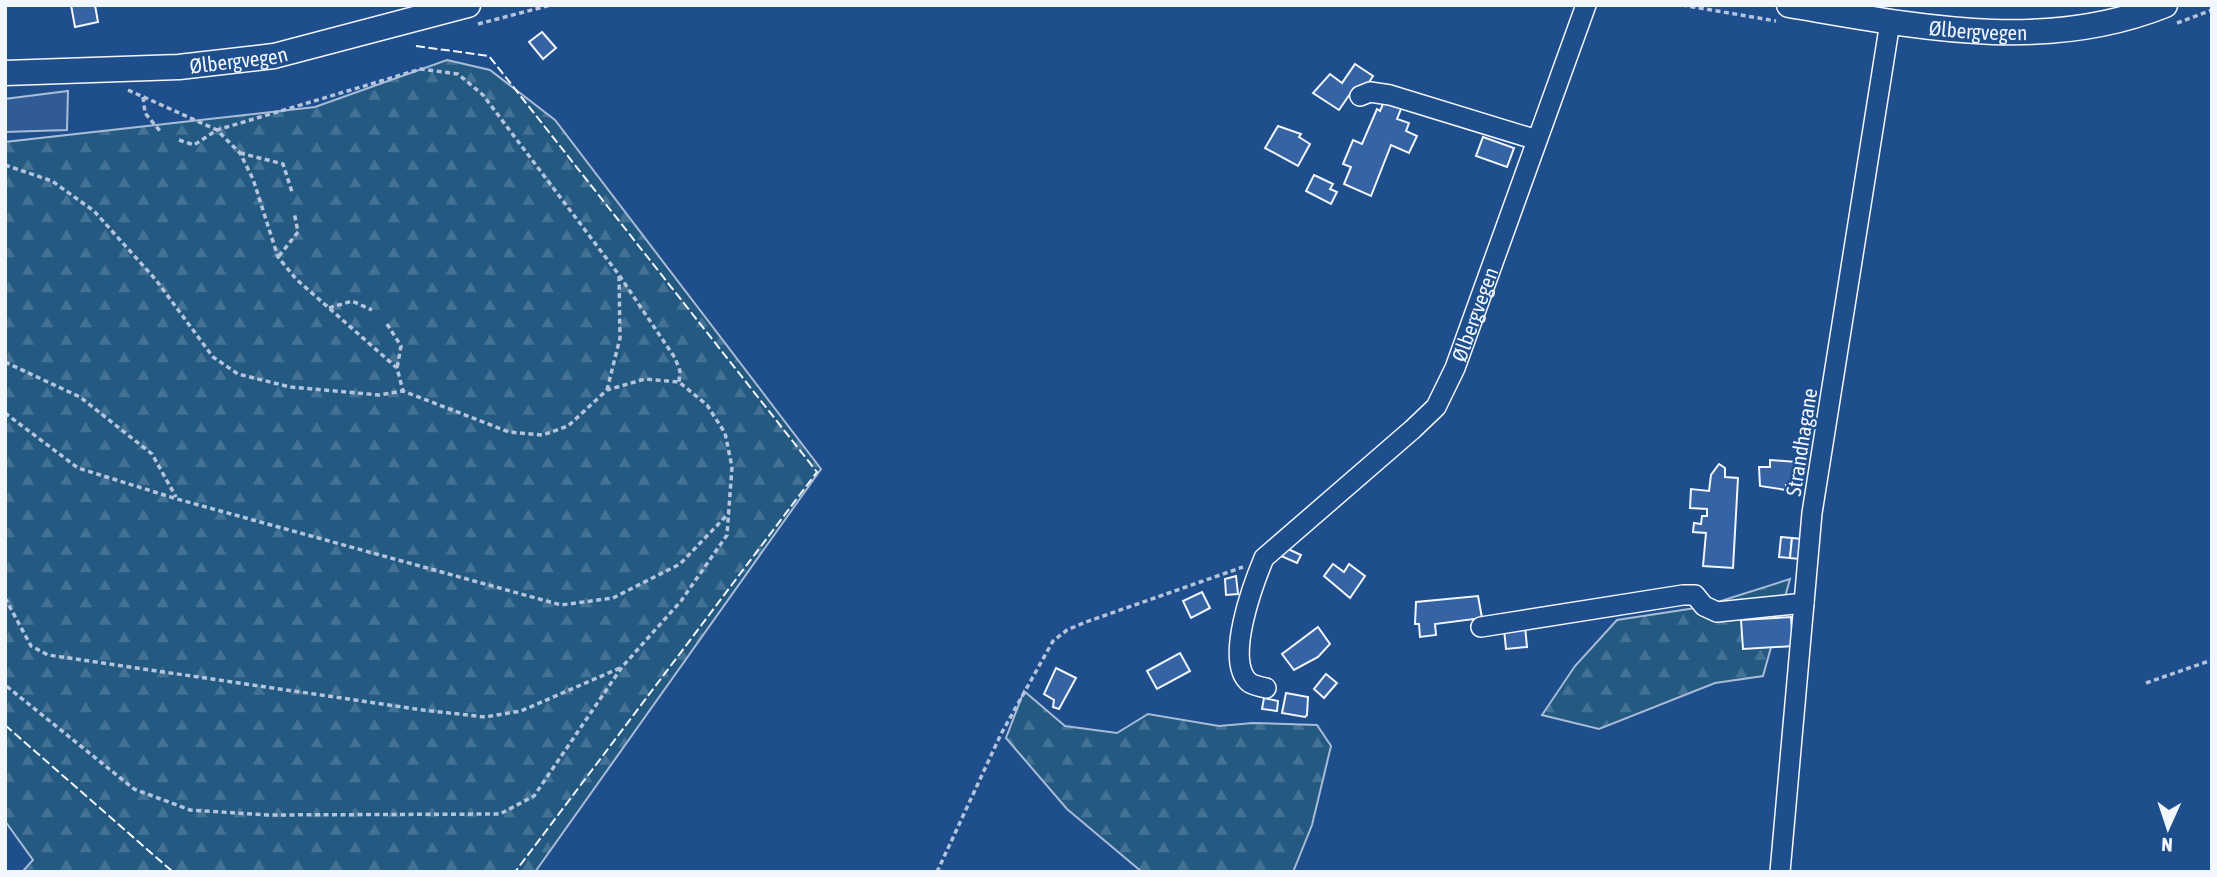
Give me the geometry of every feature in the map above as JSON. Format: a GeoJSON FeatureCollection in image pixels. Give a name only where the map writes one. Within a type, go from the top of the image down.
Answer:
{"type":"FeatureCollection","features":[{"type":"Feature","properties":{"kind":"main road","name":"Ølbergvegen"},"geometry":{"type":"LineString","coordinates":[[5,73],[191,66],[274,56],[468,5]]}},
{"type":"Feature","properties":{"kind":"main road","name":"Ølbergvegen"},"geometry":{"type":"LineString","coordinates":[[1789,5],[1891,22],[1997,34],[2059,31],[2106,23],[2165,5]]}},
{"type":"Feature","properties":{"kind":"street","name":"Ølbergvegen"},"geometry":{"type":"LineString","coordinates":[[1264,558],[1436,407],[1455,368],[1586,5]]}},
{"type":"Feature","properties":{"kind":"street","name":"Strandhagane"},"geometry":{"type":"LineString","coordinates":[[1780,872],[1812,513],[1891,22]]}},
{"type":"Feature","properties":{"kind":"street"},"geometry":{"type":"LineString","coordinates":[[1360,96],[1370,92],[1390,95],[1537,140]]}},
{"type":"Feature","properties":{"kind":"street"},"geometry":{"type":"LineString","coordinates":[[1264,558],[1249,593],[1240,639],[1243,674],[1250,682],[1266,688]]}},
{"type":"Feature","properties":{"kind":"street"},"geometry":{"type":"LineString","coordinates":[[1481,627],[1683,595],[1695,595],[1704,606],[1717,612],[1804,603]]}},
{"type":"Feature","properties":{"kind":"path"},"geometry":{"type":"LineString","coordinates":[[114,69],[123,88],[217,130],[240,153],[253,179],[278,257],[296,279],[397,368]]}},
{"type":"Feature","properties":{"kind":"path"},"geometry":{"type":"LineString","coordinates":[[179,140],[194,145],[217,130],[421,69],[458,74],[483,95],[619,275],[675,358],[680,371],[679,382]]}},
{"type":"Feature","properties":{"kind":"path"},"geometry":{"type":"LineString","coordinates":[[144,97],[145,113],[160,131]]}},
{"type":"Feature","properties":{"kind":"path"},"geometry":{"type":"LineString","coordinates":[[240,153],[283,164],[292,192]]}},
{"type":"Feature","properties":{"kind":"path"},"geometry":{"type":"LineString","coordinates":[[5,165],[51,181],[94,211],[156,280],[213,357],[238,374],[290,387],[379,395],[403,391],[509,432],[543,435],[568,426],[607,390],[645,380],[679,382],[707,404],[725,433],[732,467],[731,512],[727,535],[681,601],[622,667],[534,796],[500,814],[267,815],[190,810],[134,789],[5,685]]}},
{"type":"Feature","properties":{"kind":"path"},"geometry":{"type":"LineString","coordinates":[[278,257],[298,232],[294,212]]}},
{"type":"Feature","properties":{"kind":"path"},"geometry":{"type":"LineString","coordinates":[[607,390],[620,338],[619,275]]}},
{"type":"Feature","properties":{"kind":"path"},"geometry":{"type":"LineString","coordinates":[[329,308],[352,301],[372,310]]}},
{"type":"Feature","properties":{"kind":"path"},"geometry":{"type":"LineString","coordinates":[[387,324],[401,346],[397,368],[403,391]]}},
{"type":"Feature","properties":{"kind":"path"},"geometry":{"type":"LineString","coordinates":[[5,362],[80,397],[152,454],[177,499]]}},
{"type":"Feature","properties":{"kind":"path"},"geometry":{"type":"LineString","coordinates":[[5,413],[78,468],[177,499],[561,605],[613,598],[680,564],[731,512]]}},
{"type":"Feature","properties":{"kind":"path"},"geometry":{"type":"LineString","coordinates":[[937,872],[1001,734],[1053,641],[1067,630],[1086,622],[1264,558]]}},
{"type":"Feature","properties":{"kind":"path"},"geometry":{"type":"LineString","coordinates":[[5,598],[31,646],[48,655],[282,691],[485,717],[521,711],[622,667]]}},
{"type":"Feature","properties":{"kind":"path"},"geometry":{"type":"LineString","coordinates":[[2146,683],[2212,660]]}},
{"type":"Feature","properties":{"kind":"green space"},"geometry":{"type":"Polygon","coordinates":[[[447,60],[490,70],[555,120],[821,469],[535,872],[22,872],[33,860],[5,821],[5,142],[315,107],[447,60]]]}},
{"type":"Feature","properties":{"kind":"green space"},"geometry":{"type":"Polygon","coordinates":[[[1790,579],[1763,676],[1715,683],[1599,729],[1542,715],[1575,666],[1617,620],[1702,607],[1790,579]]]}},
{"type":"Feature","properties":{"kind":"green space"},"geometry":{"type":"Polygon","coordinates":[[[1024,691],[1065,726],[1117,733],[1148,714],[1219,726],[1253,723],[1317,725],[1331,746],[1312,825],[1293,872],[1142,872],[1067,809],[1006,738],[1024,691]]]}},
{"type":"Feature","properties":{"kind":"shaded area"},"geometry":{"type":"Polygon","coordinates":[[[68,91],[67,130],[5,132],[5,99],[68,91]]]}},
{"type":"Feature","properties":{"kind":"building"},"geometry":{"type":"Polygon","coordinates":[[[71,5],[95,5],[98,22],[75,27],[71,5]]]}},
{"type":"Feature","properties":{"kind":"building"},"geometry":{"type":"Polygon","coordinates":[[[542,32],[556,48],[543,59],[529,42],[542,32]]]}},
{"type":"Feature","properties":{"kind":"building"},"geometry":{"type":"Polygon","coordinates":[[[1355,64],[1373,76],[1362,93],[1354,88],[1339,110],[1313,93],[1330,74],[1342,83],[1355,64]]]}},
{"type":"Feature","properties":{"kind":"building"},"geometry":{"type":"Polygon","coordinates":[[[1386,97],[1403,104],[1397,119],[1409,123],[1406,131],[1417,136],[1409,153],[1391,145],[1371,196],[1344,184],[1351,167],[1343,164],[1353,140],[1362,144],[1377,109],[1380,111],[1386,97]]]}},
{"type":"Feature","properties":{"kind":"building"},"geometry":{"type":"Polygon","coordinates":[[[1278,126],[1301,134],[1299,137],[1310,144],[1298,166],[1265,148],[1278,126]]]}},
{"type":"Feature","properties":{"kind":"building"},"geometry":{"type":"Polygon","coordinates":[[[1483,137],[1514,148],[1507,167],[1476,156],[1483,137]]]}},
{"type":"Feature","properties":{"kind":"building"},"geometry":{"type":"Polygon","coordinates":[[[1314,175],[1333,184],[1330,189],[1337,192],[1331,204],[1306,191],[1314,175]]]}},
{"type":"Feature","properties":{"kind":"building"},"geometry":{"type":"Polygon","coordinates":[[[1770,460],[1796,462],[1794,485],[1786,485],[1786,490],[1760,486],[1759,467],[1770,467],[1770,460]]]}},
{"type":"Feature","properties":{"kind":"building"},"geometry":{"type":"Polygon","coordinates":[[[1719,464],[1725,468],[1725,477],[1738,478],[1733,568],[1703,566],[1706,533],[1693,532],[1694,523],[1701,524],[1702,516],[1707,516],[1707,509],[1690,508],[1691,489],[1709,491],[1711,475],[1719,464]]]}},
{"type":"Feature","properties":{"kind":"building"},"geometry":{"type":"Polygon","coordinates":[[[1781,537],[1792,538],[1790,558],[1779,557],[1781,537]]]}},
{"type":"Feature","properties":{"kind":"building"},"geometry":{"type":"Polygon","coordinates":[[[1792,538],[1802,539],[1800,559],[1790,558],[1792,538]]]}},
{"type":"Feature","properties":{"kind":"building"},"geometry":{"type":"Polygon","coordinates":[[[1288,549],[1301,555],[1297,563],[1281,556],[1288,549]]]}},
{"type":"Feature","properties":{"kind":"building"},"geometry":{"type":"Polygon","coordinates":[[[1333,564],[1344,572],[1349,564],[1365,576],[1350,598],[1324,576],[1333,564]]]}},
{"type":"Feature","properties":{"kind":"building"},"geometry":{"type":"Polygon","coordinates":[[[1236,576],[1238,594],[1226,595],[1225,579],[1236,576]]]}},
{"type":"Feature","properties":{"kind":"building"},"geometry":{"type":"Polygon","coordinates":[[[1202,592],[1210,608],[1191,618],[1183,601],[1202,592]]]}},
{"type":"Feature","properties":{"kind":"building"},"geometry":{"type":"Polygon","coordinates":[[[1478,596],[1482,618],[1435,624],[1436,635],[1420,637],[1419,624],[1415,624],[1416,602],[1478,596]]]}},
{"type":"Feature","properties":{"kind":"building"},"geometry":{"type":"Polygon","coordinates":[[[1791,617],[1793,646],[1743,649],[1741,620],[1791,617]]]}},
{"type":"Feature","properties":{"kind":"building"},"geometry":{"type":"Polygon","coordinates":[[[1525,626],[1527,647],[1506,649],[1504,629],[1525,626]]]}},
{"type":"Feature","properties":{"kind":"building"},"geometry":{"type":"Polygon","coordinates":[[[1318,627],[1330,644],[1318,657],[1294,670],[1282,654],[1318,627]]]}},
{"type":"Feature","properties":{"kind":"building"},"geometry":{"type":"Polygon","coordinates":[[[1180,653],[1190,671],[1157,689],[1147,671],[1180,653]]]}},
{"type":"Feature","properties":{"kind":"building"},"geometry":{"type":"Polygon","coordinates":[[[1056,668],[1076,678],[1059,709],[1053,707],[1054,700],[1044,694],[1056,668]]]}},
{"type":"Feature","properties":{"kind":"building"},"geometry":{"type":"Polygon","coordinates":[[[1326,674],[1337,683],[1324,698],[1314,689],[1326,674]]]}},
{"type":"Feature","properties":{"kind":"building"},"geometry":{"type":"Polygon","coordinates":[[[1286,693],[1308,697],[1305,717],[1282,713],[1286,693]]]}},
{"type":"Feature","properties":{"kind":"building"},"geometry":{"type":"Polygon","coordinates":[[[1264,698],[1278,701],[1277,711],[1262,709],[1264,698]]]}},
{"type":"Feature","properties":{"kind":"fence"},"geometry":{"type":"LineString","coordinates":[[416,46],[489,56],[817,472],[515,872]]}},
{"type":"Feature","properties":{"kind":"fence"},"geometry":{"type":"LineString","coordinates":[[5,725],[173,872]]}}]}
